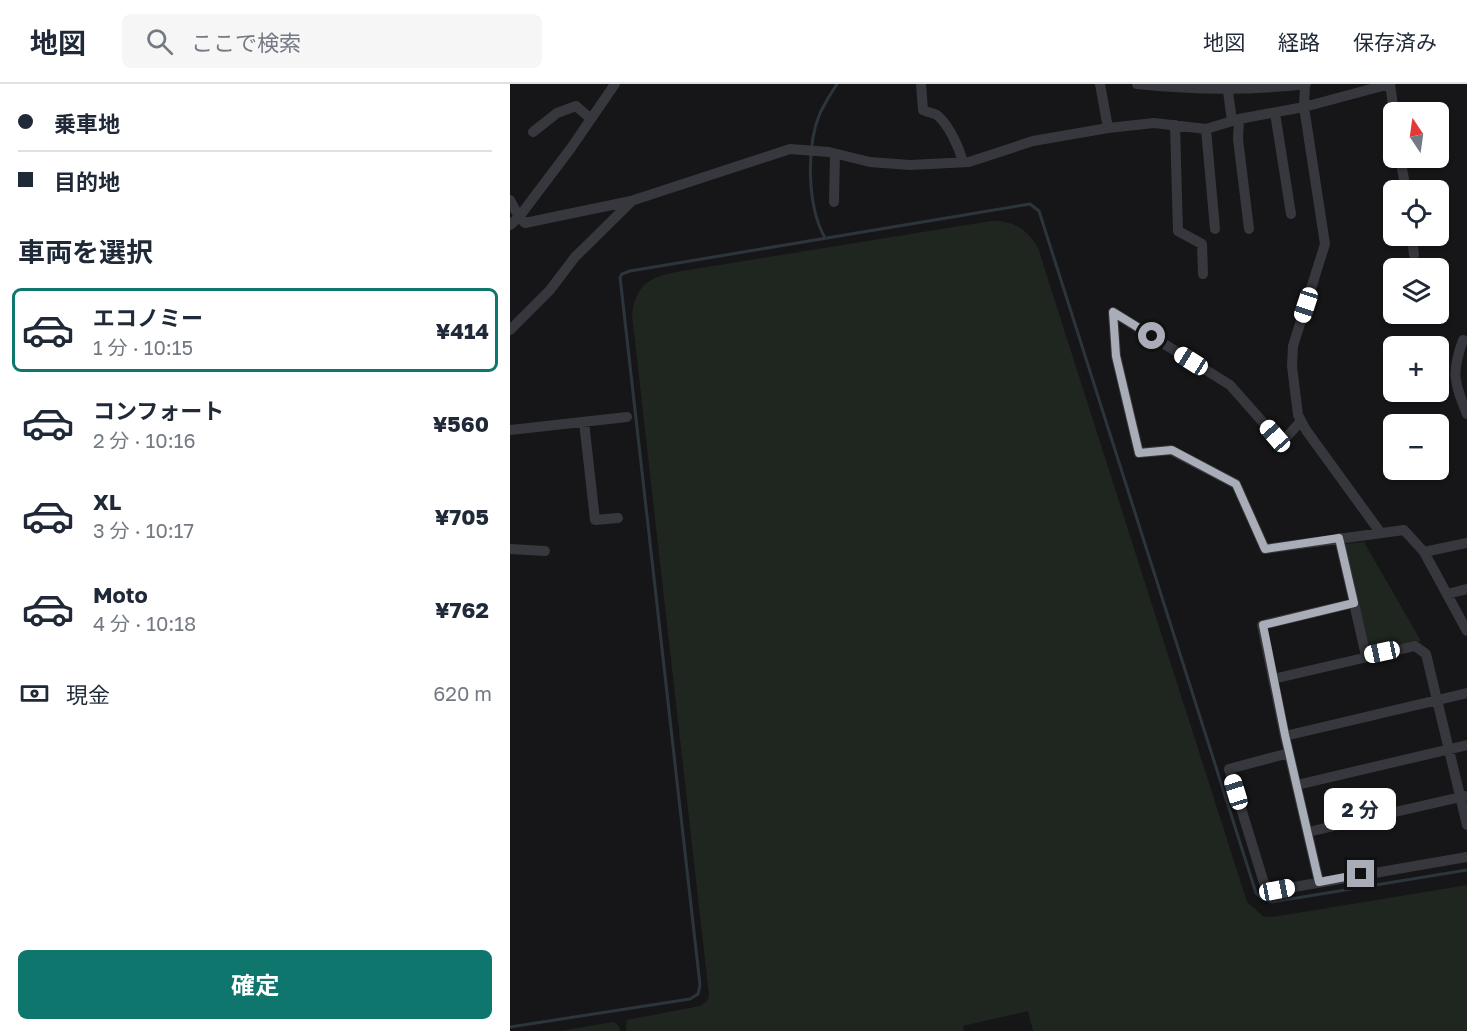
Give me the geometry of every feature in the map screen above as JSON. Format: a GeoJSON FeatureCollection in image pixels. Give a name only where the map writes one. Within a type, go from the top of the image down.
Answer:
{"type":"FeatureCollection","features":[{"type":"Feature","properties":{"kind":"street"},"geometry":{"type":"LineString","coordinates":[[510,225],[519,217],[615,84]]}},
{"type":"Feature","properties":{"kind":"street"},"geometry":{"type":"LineString","coordinates":[[921,84],[923,110],[936,115],[953,136],[960,149],[963,162]]}},
{"type":"Feature","properties":{"kind":"street"},"geometry":{"type":"LineString","coordinates":[[1100,84],[1108,128]]}},
{"type":"Feature","properties":{"kind":"street"},"geometry":{"type":"LineString","coordinates":[[1137,84],[1194,90],[1228,87],[1268,88],[1305,84],[1304,107],[1325,244],[1293,346],[1293,375],[1298,415],[1380,532]]}},
{"type":"Feature","properties":{"kind":"street"},"geometry":{"type":"LineString","coordinates":[[510,200],[525,223],[631,201],[790,149],[834,154],[870,162],[910,165],[969,162],[1033,141],[1108,128],[1154,123],[1206,129],[1236,120],[1304,107],[1390,84],[1393,102]]}},
{"type":"Feature","properties":{"kind":"street"},"geometry":{"type":"LineString","coordinates":[[1228,87],[1236,120],[1249,229]]}},
{"type":"Feature","properties":{"kind":"street"},"geometry":{"type":"LineString","coordinates":[[533,132],[557,112],[576,106],[591,119]]}},
{"type":"Feature","properties":{"kind":"street"},"geometry":{"type":"LineString","coordinates":[[1275,112],[1291,214]]}},
{"type":"Feature","properties":{"kind":"street"},"geometry":{"type":"LineString","coordinates":[[1174,125],[1178,231],[1202,244],[1203,274]]}},
{"type":"Feature","properties":{"kind":"street"},"geometry":{"type":"LineString","coordinates":[[1206,129],[1215,229]]}},
{"type":"Feature","properties":{"kind":"street"},"geometry":{"type":"LineString","coordinates":[[834,154],[834,202]]}},
{"type":"Feature","properties":{"kind":"street"},"geometry":{"type":"LineString","coordinates":[[510,330],[550,290],[574,257],[631,201]]}},
{"type":"Feature","properties":{"kind":"street"},"geometry":{"type":"LineString","coordinates":[[1413,246],[1414,255]]}},
{"type":"Feature","properties":{"kind":"street"},"geometry":{"type":"LineString","coordinates":[[1301,421],[1283,441],[1275,436],[1230,385],[1113,312],[1116,356],[1139,453],[1172,450],[1236,484],[1265,549],[1404,530],[1424,552],[1467,631]]}},
{"type":"Feature","properties":{"kind":"street"},"geometry":{"type":"LineString","coordinates":[[1463,340],[1456,358],[1455,382],[1467,414]]}},
{"type":"Feature","properties":{"kind":"street"},"geometry":{"type":"LineString","coordinates":[[510,430],[627,417]]}},
{"type":"Feature","properties":{"kind":"street"},"geometry":{"type":"LineString","coordinates":[[584,422],[594,520],[618,518]]}},
{"type":"Feature","properties":{"kind":"street"},"geometry":{"type":"LineString","coordinates":[[1339,538],[1366,656]]}},
{"type":"Feature","properties":{"kind":"street"},"geometry":{"type":"LineString","coordinates":[[1424,552],[1467,543]]}},
{"type":"Feature","properties":{"kind":"street"},"geometry":{"type":"LineString","coordinates":[[510,549],[545,551]]}},
{"type":"Feature","properties":{"kind":"street"},"geometry":{"type":"LineString","coordinates":[[1447,594],[1467,589]]}},
{"type":"Feature","properties":{"kind":"street"},"geometry":{"type":"LineString","coordinates":[[1319,882],[1285,735],[1263,625],[1354,603]]}},
{"type":"Feature","properties":{"kind":"street"},"geometry":{"type":"LineString","coordinates":[[1273,679],[1415,646],[1426,654],[1464,796],[1467,825]]}},
{"type":"Feature","properties":{"kind":"street"},"geometry":{"type":"LineString","coordinates":[[1285,735],[1467,693]]}},
{"type":"Feature","properties":{"kind":"street"},"geometry":{"type":"LineString","coordinates":[[1297,785],[1467,745]]}},
{"type":"Feature","properties":{"kind":"street"},"geometry":{"type":"LineString","coordinates":[[1289,753],[1229,769],[1264,883],[1270,888],[1277,890],[1467,857]]}},
{"type":"Feature","properties":{"kind":"street"},"geometry":{"type":"LineString","coordinates":[[1308,832],[1464,796]]}},
{"type":"Feature","properties":{"kind":"shaded area"},"geometry":{"type":"Polygon","coordinates":[[[991,221],[1006,222],[1019,227],[1038,248],[1247,902],[1264,917],[1273,917],[1467,885],[1467,1031],[1033,1031],[1028,1011],[963,1026],[964,1031],[626,1031],[627,1020],[700,1006],[707,1001],[709,995],[632,315],[637,296],[645,284],[651,280],[676,272],[991,221]]]}},
{"type":"Feature","properties":{"kind":"shaded area"},"geometry":{"type":"Polygon","coordinates":[[[1364,542],[1421,641],[1370,651],[1345,544],[1364,542]]]}},
{"type":"Feature","properties":{"kind":"shaded area"},"geometry":{"type":"Polygon","coordinates":[[[613,1022],[621,1031],[560,1031],[613,1022]]]}},
{"type":"Feature","properties":{"kind":"waterway"},"geometry":{"type":"LineString","coordinates":[[825,238],[819,225],[812,193],[810,176],[812,142],[820,113],[837,84]]}},
{"type":"Feature","properties":{"kind":"waterway"},"geometry":{"type":"LineString","coordinates":[[510,1027],[690,999],[698,994],[700,985],[620,277],[630,271],[1030,204],[1039,211],[1256,893],[1272,902],[1467,870]]}},
{"type":"Feature","properties":{"kind":"route"},"geometry":{"type":"LineString","coordinates":[[1152,336],[1113,312],[1116,356],[1139,453],[1172,450],[1236,484],[1265,549],[1339,538],[1354,603],[1263,625],[1285,735],[1319,882],[1361,874]]}}]}
